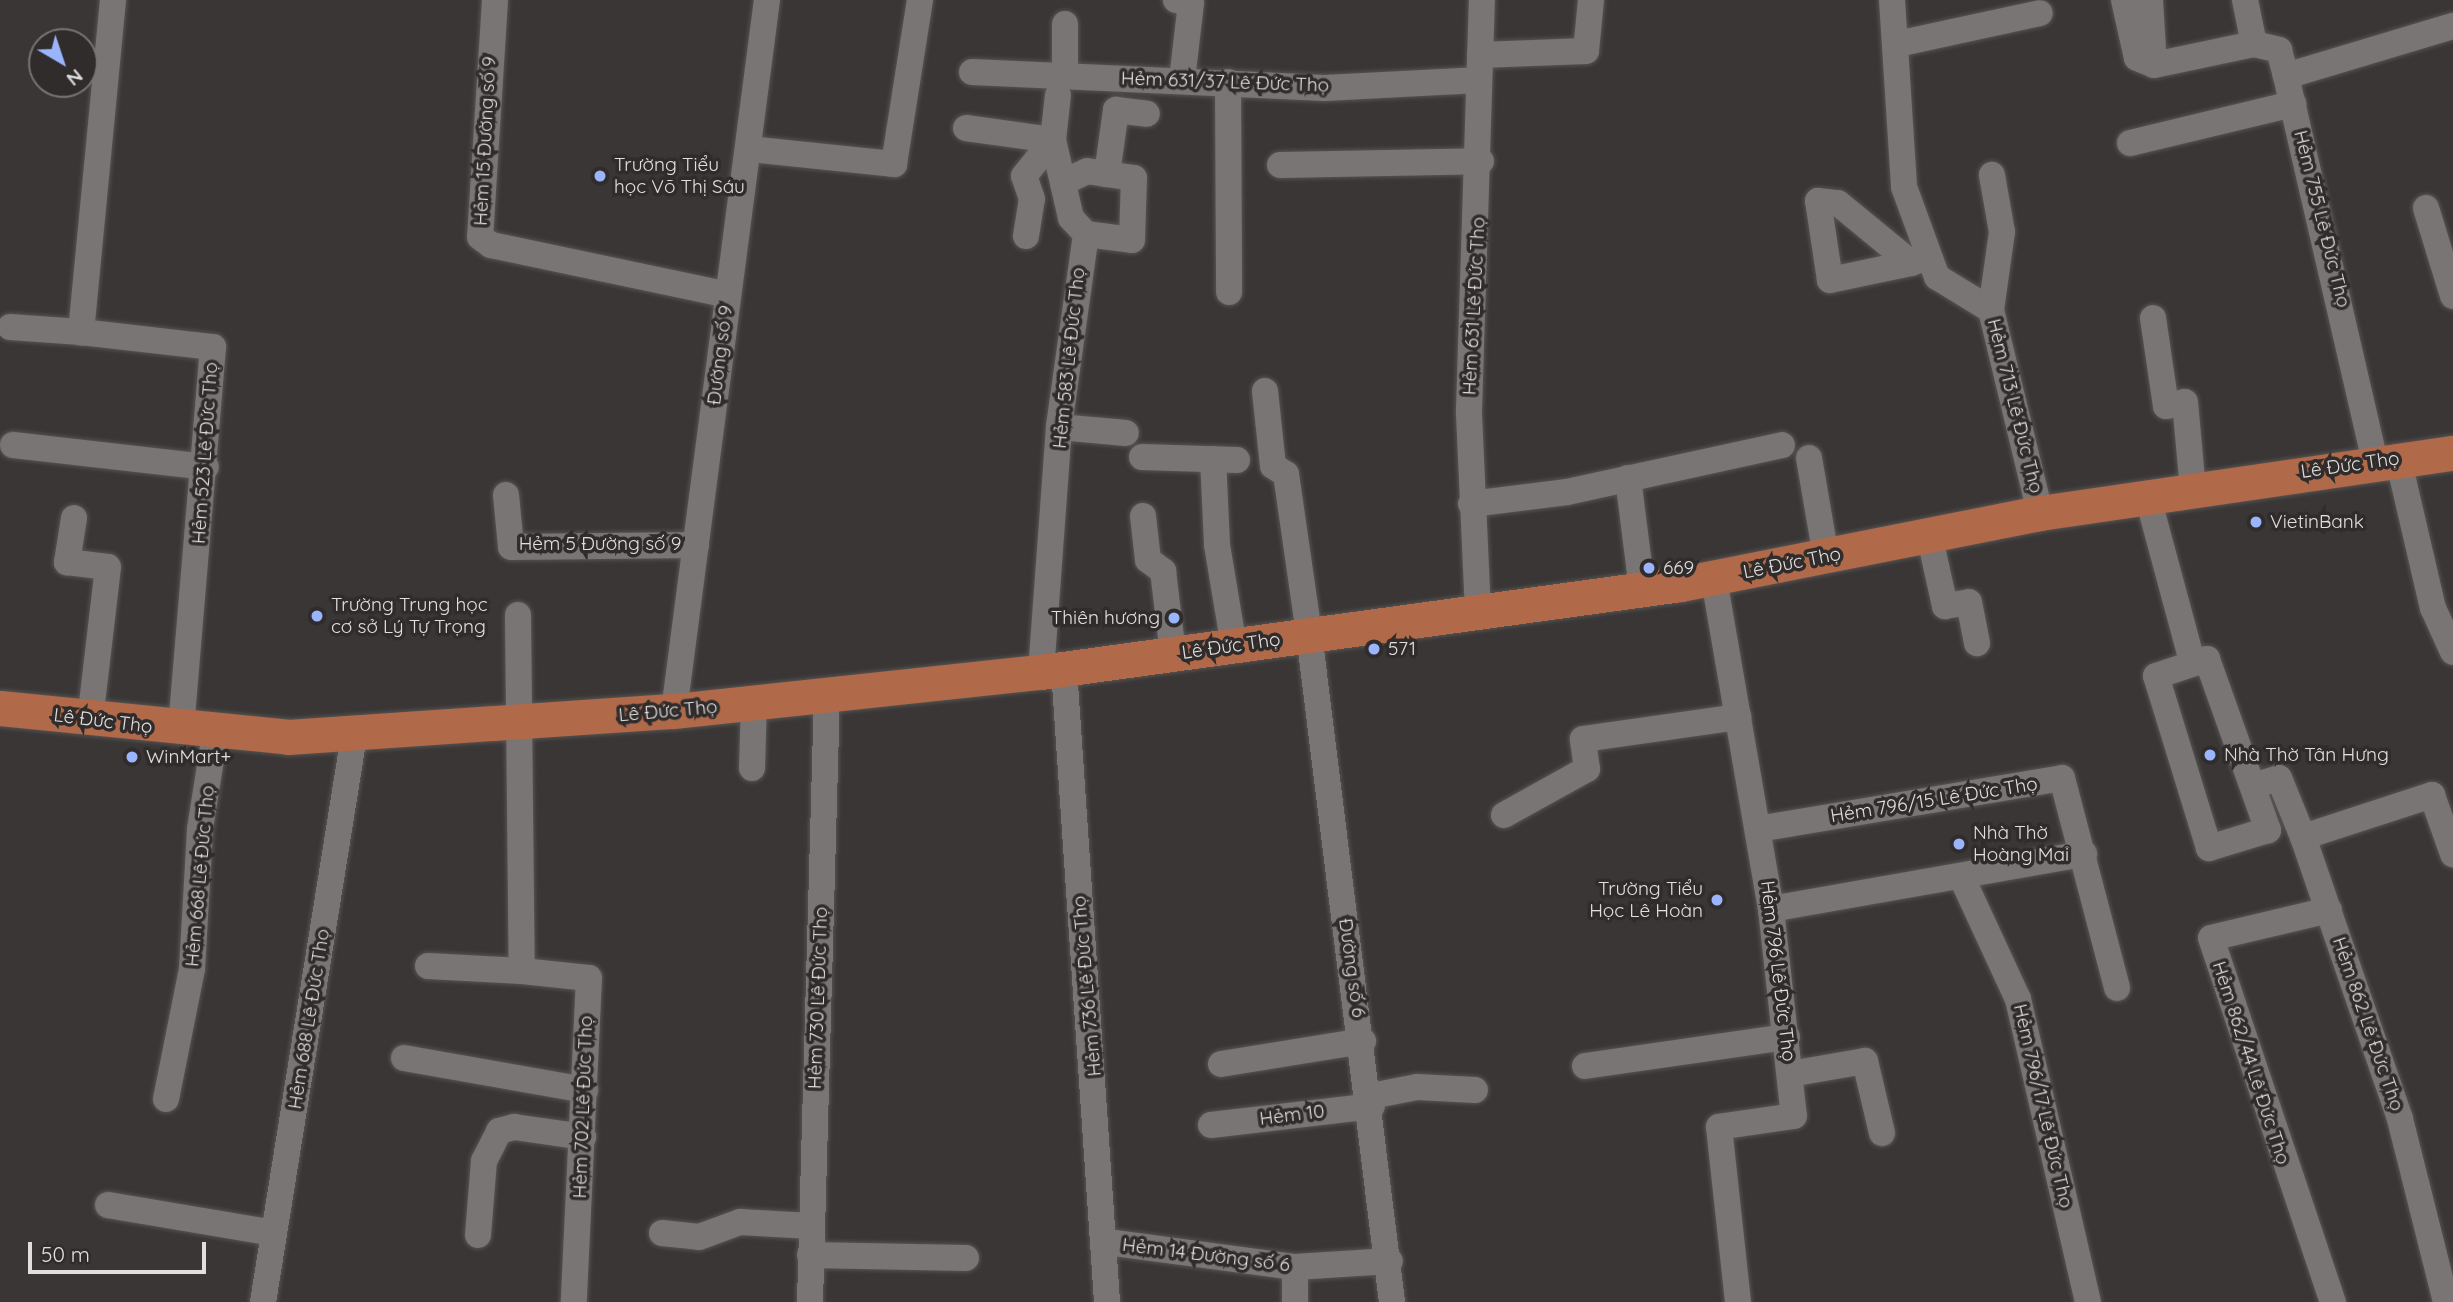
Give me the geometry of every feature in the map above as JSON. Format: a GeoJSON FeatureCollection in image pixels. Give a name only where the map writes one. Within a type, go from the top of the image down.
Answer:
{"type":"FeatureCollection","features":[{"type":"Feature","properties":{"kind":"main road","name":"Lê Đức Thọ"},"geometry":{"type":"LineString","coordinates":[[0,708],[198,732],[354,736],[674,711],[828,695],[1234,648],[1309,634],[1714,579],[2040,513],[2386,459],[2453,453]]}},
{"type":"Feature","properties":{"kind":"street"},"geometry":{"type":"LineString","coordinates":[[10,327],[81,332],[113,0]]}},
{"type":"Feature","properties":{"kind":"street","name":"Hẻm 15 Đường số 9"},"geometry":{"type":"LineString","coordinates":[[495,0],[480,237],[491,245],[728,295]]}},
{"type":"Feature","properties":{"kind":"street","name":"Đường số 9"},"geometry":{"type":"LineString","coordinates":[[674,711],[749,149],[766,0]]}},
{"type":"Feature","properties":{"kind":"street"},"geometry":{"type":"LineString","coordinates":[[749,149],[894,164],[920,0]]}},
{"type":"Feature","properties":{"kind":"street"},"geometry":{"type":"LineString","coordinates":[[1177,0],[1191,2],[1181,80]]}},
{"type":"Feature","properties":{"kind":"street","name":"Hẻm 631 Lê Đức Thọ"},"geometry":{"type":"LineString","coordinates":[[1478,612],[1471,504],[1481,162],[1479,68],[1482,0]]}},
{"type":"Feature","properties":{"kind":"street","name":"Hẻm 631/37 Lê Đức Thọ"},"geometry":{"type":"LineString","coordinates":[[972,72],[1061,86],[1181,80],[1325,88],[1586,51],[1591,0]]}},
{"type":"Feature","properties":{"kind":"street","name":"Hẻm 713 Lê Đức Thọ"},"geometry":{"type":"LineString","coordinates":[[1892,0],[1898,44],[1903,187],[1920,260],[1937,277],[1991,310],[2040,513]]}},
{"type":"Feature","properties":{"kind":"street"},"geometry":{"type":"LineString","coordinates":[[2124,0],[2137,58],[2154,65],[2254,44],[2245,0]]}},
{"type":"Feature","properties":{"kind":"street"},"geometry":{"type":"LineString","coordinates":[[2150,0],[2154,65]]}},
{"type":"Feature","properties":{"kind":"street"},"geometry":{"type":"LineString","coordinates":[[1898,44],[2040,13]]}},
{"type":"Feature","properties":{"kind":"street"},"geometry":{"type":"LineString","coordinates":[[1065,24],[1061,86],[1053,140],[1066,181],[1071,218],[1086,234],[1132,240],[1134,178],[1087,171],[1066,181]]}},
{"type":"Feature","properties":{"kind":"street"},"geometry":{"type":"LineString","coordinates":[[2286,76],[2453,26]]}},
{"type":"Feature","properties":{"kind":"street","name":"Hẻm 755 Lê Đức Thọ"},"geometry":{"type":"LineString","coordinates":[[2254,44],[2279,50],[2386,459],[2433,608],[2453,652]]}},
{"type":"Feature","properties":{"kind":"street"},"geometry":{"type":"LineString","coordinates":[[1227,82],[1229,292]]}},
{"type":"Feature","properties":{"kind":"street"},"geometry":{"type":"LineString","coordinates":[[2130,143],[2293,104]]}},
{"type":"Feature","properties":{"kind":"street"},"geometry":{"type":"LineString","coordinates":[[1107,174],[1116,110],[1147,114]]}},
{"type":"Feature","properties":{"kind":"street"},"geometry":{"type":"LineString","coordinates":[[966,128],[1053,140]]}},
{"type":"Feature","properties":{"kind":"street"},"geometry":{"type":"LineString","coordinates":[[1026,236],[1032,200],[1024,176],[1053,140]]}},
{"type":"Feature","properties":{"kind":"street"},"geometry":{"type":"LineString","coordinates":[[1280,165],[1481,162]]}},
{"type":"Feature","properties":{"kind":"street"},"geometry":{"type":"LineString","coordinates":[[1991,310],[2002,232],[1992,175]]}},
{"type":"Feature","properties":{"kind":"street"},"geometry":{"type":"LineString","coordinates":[[2426,208],[2453,296]]}},
{"type":"Feature","properties":{"kind":"street","name":"Hẻm 583 Lê Đức Thọ"},"geometry":{"type":"LineString","coordinates":[[1053,671],[1059,427],[1086,234]]}},
{"type":"Feature","properties":{"kind":"street"},"geometry":{"type":"LineString","coordinates":[[2153,318],[2166,406],[2185,402],[2193,490]]}},
{"type":"Feature","properties":{"kind":"street","name":"Hẻm 523 Lê Đức Thọ"},"geometry":{"type":"LineString","coordinates":[[81,332],[213,347],[206,467],[198,732]]}},
{"type":"Feature","properties":{"kind":"street","name":"Đường số 6"},"geometry":{"type":"LineString","coordinates":[[1265,391],[1273,466],[1286,474],[1309,634],[1371,1101],[1390,1261],[1392,1302]]}},
{"type":"Feature","properties":{"kind":"street"},"geometry":{"type":"LineString","coordinates":[[1059,427],[1126,433]]}},
{"type":"Feature","properties":{"kind":"street"},"geometry":{"type":"LineString","coordinates":[[13,445],[206,467]]}},
{"type":"Feature","properties":{"kind":"street"},"geometry":{"type":"LineString","coordinates":[[1471,504],[1628,478],[1782,445]]}},
{"type":"Feature","properties":{"kind":"street"},"geometry":{"type":"LineString","coordinates":[[1142,457],[1225,459],[1217,545],[1234,648]]}},
{"type":"Feature","properties":{"kind":"street"},"geometry":{"type":"LineString","coordinates":[[1809,458],[1826,556]]}},
{"type":"Feature","properties":{"kind":"street"},"geometry":{"type":"LineString","coordinates":[[1628,478],[1642,589]]}},
{"type":"Feature","properties":{"kind":"street","name":"Hẻm 5 Đường số 9"},"geometry":{"type":"LineString","coordinates":[[506,495],[511,547],[696,545]]}},
{"type":"Feature","properties":{"kind":"street"},"geometry":{"type":"LineString","coordinates":[[2148,498],[2192,661]]}},
{"type":"Feature","properties":{"kind":"street"},"geometry":{"type":"LineString","coordinates":[[1143,516],[1148,561],[1163,571],[1173,654]]}},
{"type":"Feature","properties":{"kind":"street"},"geometry":{"type":"LineString","coordinates":[[74,517],[67,562],[108,567],[90,720]]}},
{"type":"Feature","properties":{"kind":"street"},"geometry":{"type":"LineString","coordinates":[[1929,534],[1945,606],[1969,602],[1977,643]]}},
{"type":"Feature","properties":{"kind":"street","name":"Hẻm 796 Lê Đức Thọ"},"geometry":{"type":"LineString","coordinates":[[1714,579],[1771,909],[1794,1116],[1718,1127],[1738,1302]]}},
{"type":"Feature","properties":{"kind":"street"},"geometry":{"type":"LineString","coordinates":[[518,615],[517,723],[522,971]]}},
{"type":"Feature","properties":{"kind":"street"},"geometry":{"type":"LineString","coordinates":[[2207,659],[2268,830],[2209,848],[2156,676],[2192,661],[2207,659]]}},
{"type":"Feature","properties":{"kind":"street","name":"Hẻm 736 Lê Đức Thọ"},"geometry":{"type":"LineString","coordinates":[[1053,671],[1107,1242],[1107,1302]]}},
{"type":"Feature","properties":{"kind":"street","name":"Hẻm 730 Lê Đức Thọ"},"geometry":{"type":"LineString","coordinates":[[810,1302],[828,695]]}},
{"type":"Feature","properties":{"kind":"street"},"geometry":{"type":"LineString","coordinates":[[752,768],[754,702]]}},
{"type":"Feature","properties":{"kind":"street"},"geometry":{"type":"LineString","coordinates":[[1504,815],[1587,769],[1583,739],[1738,717]]}},
{"type":"Feature","properties":{"kind":"street","name":"Hẻm 668 Lê Đức Thọ"},"geometry":{"type":"LineString","coordinates":[[166,1099],[192,969],[200,830],[198,732]]}},
{"type":"Feature","properties":{"kind":"street","name":"Hẻm 688 Lê Đức Thọ"},"geometry":{"type":"LineString","coordinates":[[263,1302],[354,736]]}},
{"type":"Feature","properties":{"kind":"street","name":"Hẻm 796/15 Lê Đức Thọ"},"geometry":{"type":"LineString","coordinates":[[1758,829],[2063,778],[2117,988]]}},
{"type":"Feature","properties":{"kind":"street","name":"Hẻm 862 Lê Đức Thọ"},"geometry":{"type":"LineString","coordinates":[[2253,786],[2278,778],[2303,837],[2445,1254],[2446,1302]]}},
{"type":"Feature","properties":{"kind":"street"},"geometry":{"type":"LineString","coordinates":[[2303,837],[2432,795],[2453,854]]}},
{"type":"Feature","properties":{"kind":"street"},"geometry":{"type":"LineString","coordinates":[[1771,909],[2084,855]]}},
{"type":"Feature","properties":{"kind":"street","name":"Hẻm 796/17 Lê Đức Thọ"},"geometry":{"type":"LineString","coordinates":[[1962,878],[2018,999],[2088,1302]]}},
{"type":"Feature","properties":{"kind":"street","name":"Hẻm 862/44 Lê Đức Thọ"},"geometry":{"type":"LineString","coordinates":[[2329,910],[2211,938],[2333,1302]]}},
{"type":"Feature","properties":{"kind":"street","name":"Hẻm 702 Lê Đức Thọ"},"geometry":{"type":"LineString","coordinates":[[428,966],[589,978],[574,1302]]}},
{"type":"Feature","properties":{"kind":"street"},"geometry":{"type":"LineString","coordinates":[[1584,1066],[1787,1037]]}},
{"type":"Feature","properties":{"kind":"street"},"geometry":{"type":"LineString","coordinates":[[1221,1064],[1363,1041]]}},
{"type":"Feature","properties":{"kind":"street"},"geometry":{"type":"LineString","coordinates":[[404,1058],[585,1090]]}},
{"type":"Feature","properties":{"kind":"street"},"geometry":{"type":"LineString","coordinates":[[1790,1074],[1865,1061],[1882,1133]]}},
{"type":"Feature","properties":{"kind":"street","name":"Hẻm 10"},"geometry":{"type":"LineString","coordinates":[[1211,1125],[1371,1101],[1417,1087],[1475,1090]]}},
{"type":"Feature","properties":{"kind":"street"},"geometry":{"type":"LineString","coordinates":[[478,1235],[484,1161],[499,1131],[514,1127],[583,1137]]}},
{"type":"Feature","properties":{"kind":"street"},"geometry":{"type":"LineString","coordinates":[[108,1205],[274,1233]]}},
{"type":"Feature","properties":{"kind":"street"},"geometry":{"type":"LineString","coordinates":[[662,1233],[699,1237],[740,1222],[811,1226]]}},
{"type":"Feature","properties":{"kind":"street","name":"Hẻm 14 Đường số 6"},"geometry":{"type":"LineString","coordinates":[[1107,1242],[1295,1267],[1390,1261]]}},
{"type":"Feature","properties":{"kind":"street"},"geometry":{"type":"LineString","coordinates":[[810,1255],[966,1258]]}},
{"type":"Feature","properties":{"kind":"street"},"geometry":{"type":"LineString","coordinates":[[1295,1267],[1295,1302]]}},
{"type":"Feature","properties":{"kind":"place","name":"Trường Tiểu học Võ Thị Sáu"},"geometry":{"type":"Point","coordinates":[600,176]}},
{"type":"Feature","properties":{"kind":"place","name":"VietinBank"},"geometry":{"type":"Point","coordinates":[2256,522]}},
{"type":"Feature","properties":{"kind":"place","name":"669"},"geometry":{"type":"Point","coordinates":[1649,568]}},
{"type":"Feature","properties":{"kind":"place","name":"Trường Trung học cơ sở Lý Tự Trọng"},"geometry":{"type":"Point","coordinates":[317,616]}},
{"type":"Feature","properties":{"kind":"place","name":"Thiên hương"},"geometry":{"type":"Point","coordinates":[1174,618]}},
{"type":"Feature","properties":{"kind":"place","name":"571"},"geometry":{"type":"Point","coordinates":[1374,649]}},
{"type":"Feature","properties":{"kind":"place","name":"Nhà Thờ Tân Hưng"},"geometry":{"type":"Point","coordinates":[2210,755]}},
{"type":"Feature","properties":{"kind":"place","name":"WinMart+"},"geometry":{"type":"Point","coordinates":[132,757]}},
{"type":"Feature","properties":{"kind":"place","name":"Nhà Thờ Hoàng Mai"},"geometry":{"type":"Point","coordinates":[1959,844]}},
{"type":"Feature","properties":{"kind":"place","name":"Trường Tiểu Học Lê Hoàn"},"geometry":{"type":"Point","coordinates":[1717,900]}}]}
